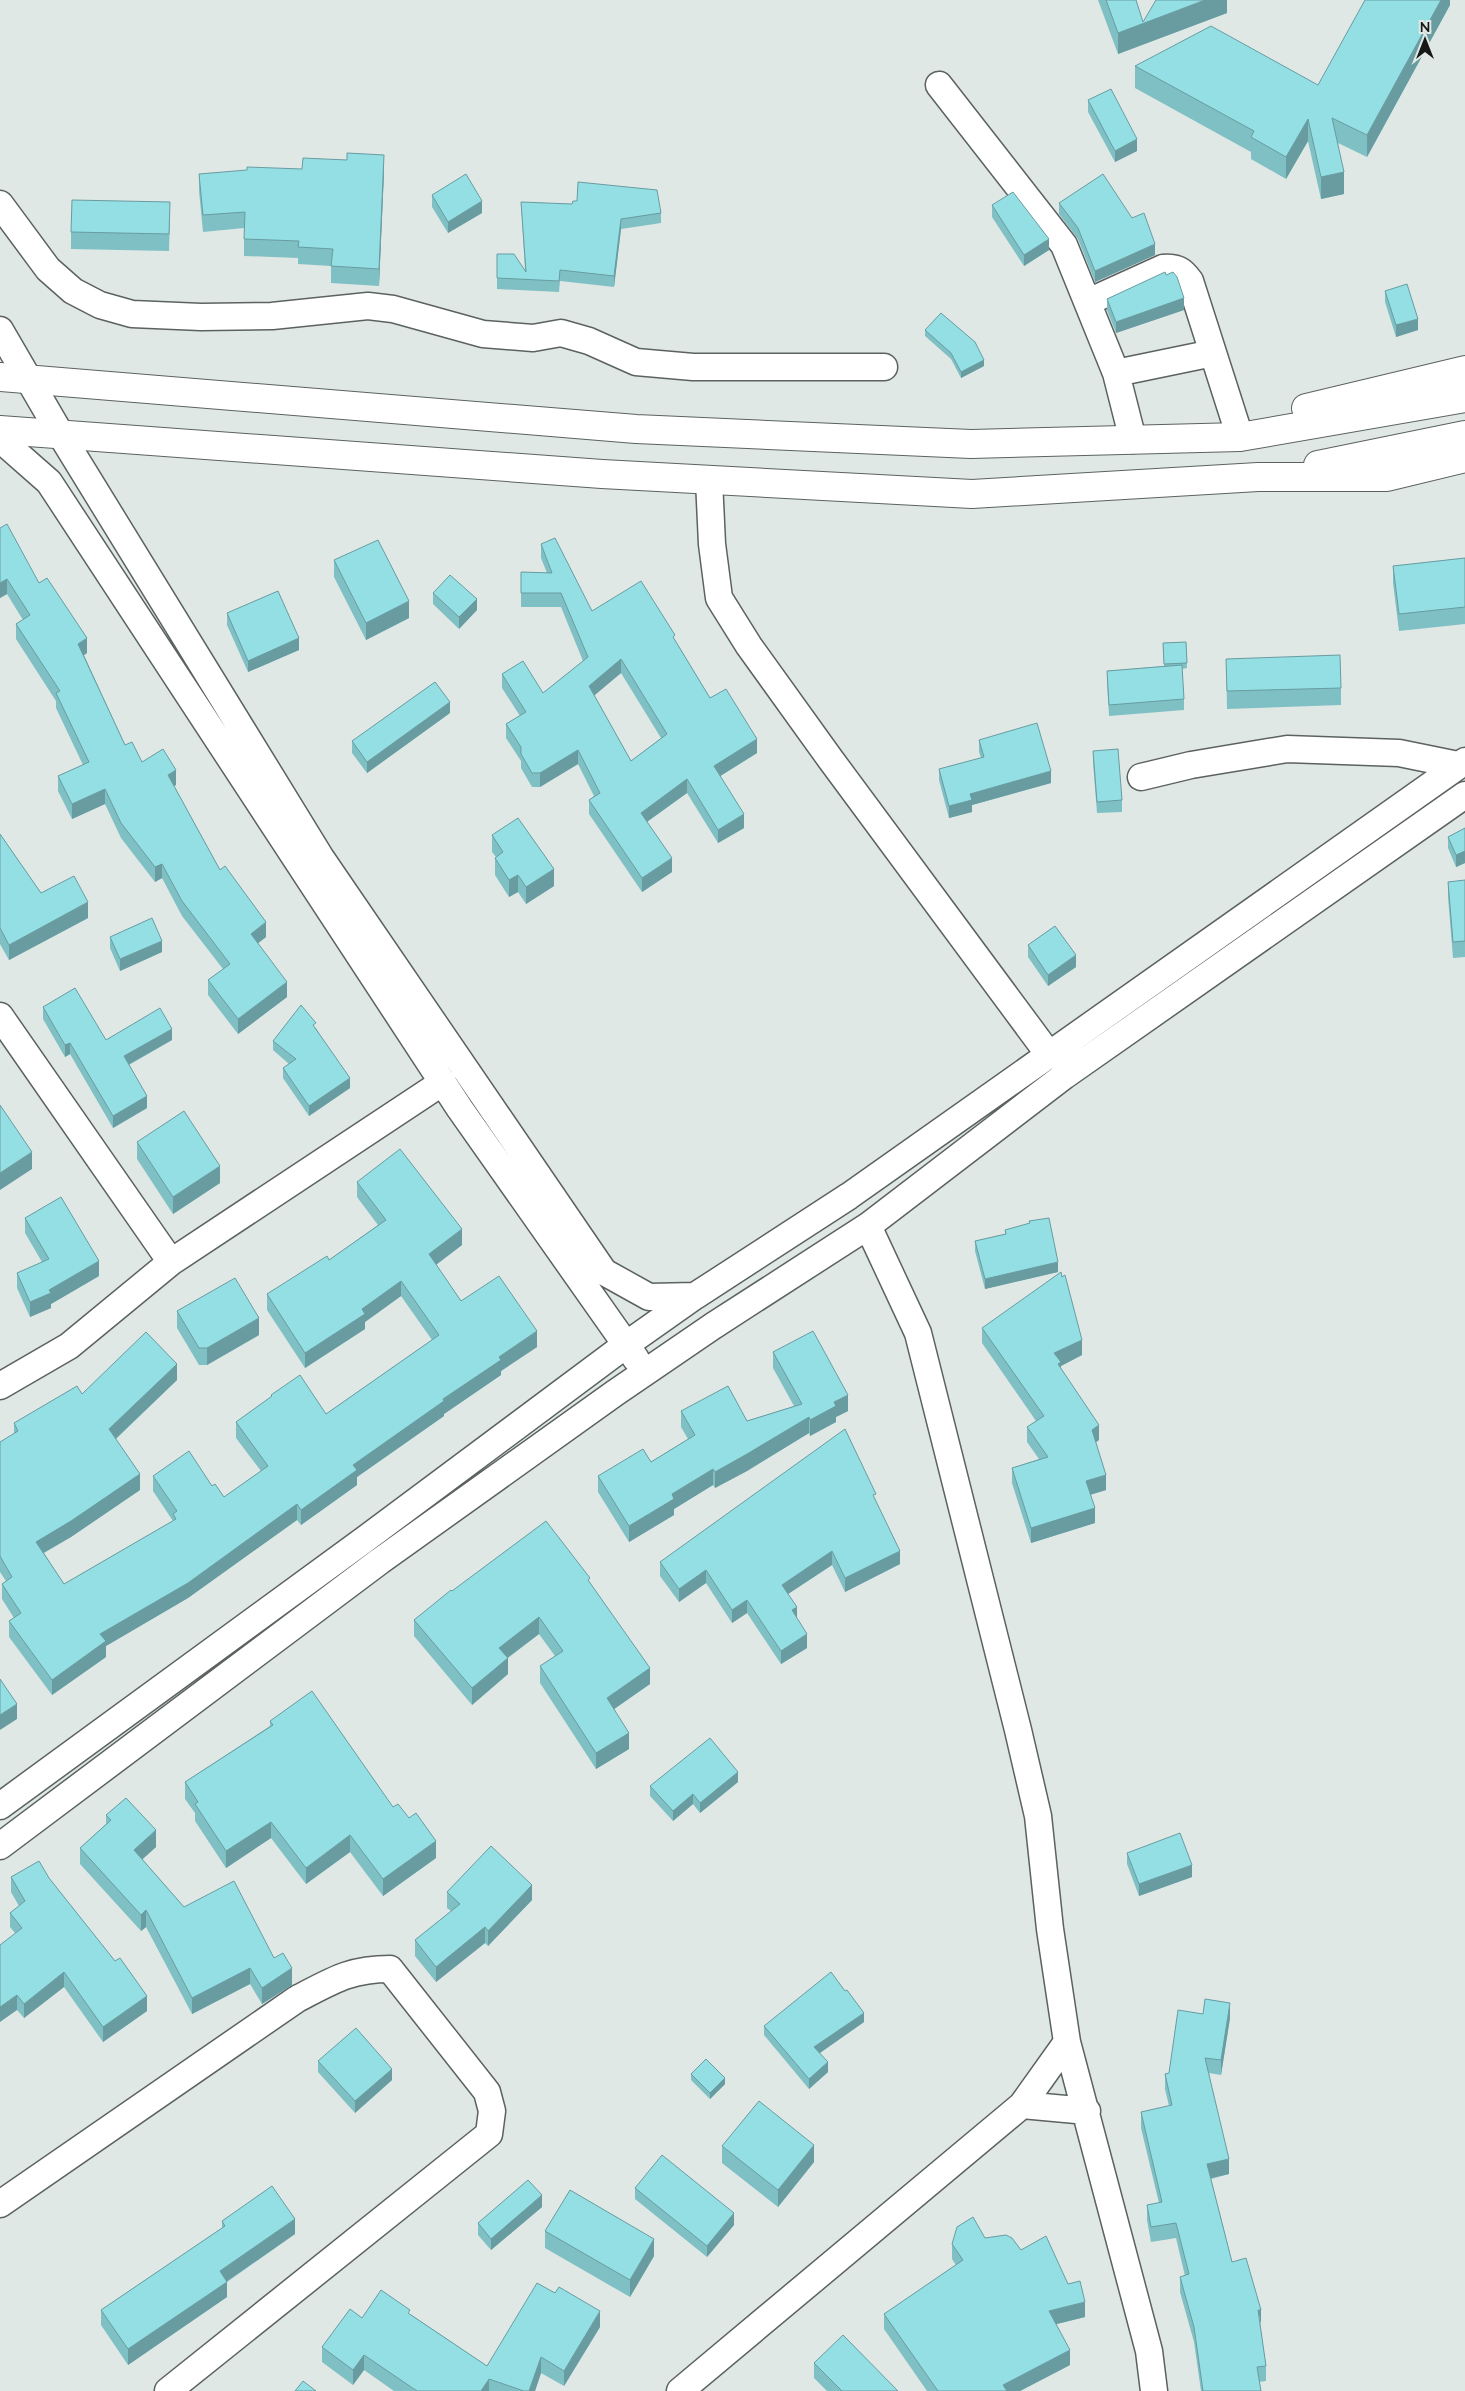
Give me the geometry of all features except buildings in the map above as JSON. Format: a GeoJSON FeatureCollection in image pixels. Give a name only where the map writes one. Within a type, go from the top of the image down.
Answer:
{"type":"FeatureCollection","features":[{"type":"Feature","properties":{"kind":"highway"},"geometry":{"type":"LineString","coordinates":[[1240,437],[1267,418],[1465,370]]}},
{"type":"Feature","properties":{"kind":"highway"},"geometry":{"type":"LineString","coordinates":[[0,377],[636,429],[971,444],[1240,437],[1465,398]]}},
{"type":"Feature","properties":{"kind":"highway"},"geometry":{"type":"LineString","coordinates":[[0,430],[709,480],[972,494],[1258,477],[1388,477],[1465,458]]}},
{"type":"Feature","properties":{"kind":"highway"},"geometry":{"type":"LineString","coordinates":[[1258,477],[1465,436]]}},
{"type":"Feature","properties":{"kind":"street"},"geometry":{"type":"LineString","coordinates":[[939,86],[1064,246],[1116,373],[1133,440]]}},
{"type":"Feature","properties":{"kind":"street"},"geometry":{"type":"LineString","coordinates":[[0,204],[48,269],[73,291],[100,305],[132,314],[201,317],[272,316],[368,306],[393,309],[483,334],[533,338],[560,333],[589,341],[636,362],[693,367],[884,367]]}},
{"type":"Feature","properties":{"kind":"street"},"geometry":{"type":"LineString","coordinates":[[1088,302],[1163,268],[1176,267],[1183,271],[1190,281],[1240,437]]}},
{"type":"Feature","properties":{"kind":"street"},"geometry":{"type":"LineString","coordinates":[[0,330],[61,435],[322,858],[604,1272],[649,1297],[695,1296]]}},
{"type":"Feature","properties":{"kind":"street"},"geometry":{"type":"LineString","coordinates":[[1116,373],[1213,353]]}},
{"type":"Feature","properties":{"kind":"street"},"geometry":{"type":"LineString","coordinates":[[0,438],[49,482],[443,1082],[627,1344],[644,1372]]}},
{"type":"Feature","properties":{"kind":"street"},"geometry":{"type":"LineString","coordinates":[[709,480],[712,544],[719,598],[749,646],[831,760],[1050,1056]]}},
{"type":"Feature","properties":{"kind":"street"},"geometry":{"type":"LineString","coordinates":[[1142,777],[1191,766],[1287,750],[1400,753],[1461,763]]}},
{"type":"Feature","properties":{"kind":"street"},"geometry":{"type":"LineString","coordinates":[[0,1806],[348,1552],[627,1344],[695,1296],[849,1196],[1050,1056],[1461,763]]}},
{"type":"Feature","properties":{"kind":"street"},"geometry":{"type":"LineString","coordinates":[[0,1846],[380,1560],[644,1372],[868,1226],[1064,1076],[1465,795]]}},
{"type":"Feature","properties":{"kind":"street"},"geometry":{"type":"LineString","coordinates":[[0,1016],[171,1262]]}},
{"type":"Feature","properties":{"kind":"street"},"geometry":{"type":"LineString","coordinates":[[0,1386],[70,1346],[171,1262],[443,1082]]}},
{"type":"Feature","properties":{"kind":"street"},"geometry":{"type":"LineString","coordinates":[[868,1226],[918,1333],[1020,1739],[1038,1816],[1050,1929],[1067,2042],[1087,2111],[1149,2351],[1154,2391]]}},
{"type":"Feature","properties":{"kind":"street"},"geometry":{"type":"LineString","coordinates":[[0,2204],[296,1999],[343,1975],[372,1969],[390,1969],[487,2092],[492,2111],[489,2134],[168,2391]]}},
{"type":"Feature","properties":{"kind":"street"},"geometry":{"type":"LineString","coordinates":[[680,2391],[1022,2105],[1067,2042]]}},
{"type":"Feature","properties":{"kind":"street"},"geometry":{"type":"LineString","coordinates":[[1022,2105],[1087,2111]]}}]}
